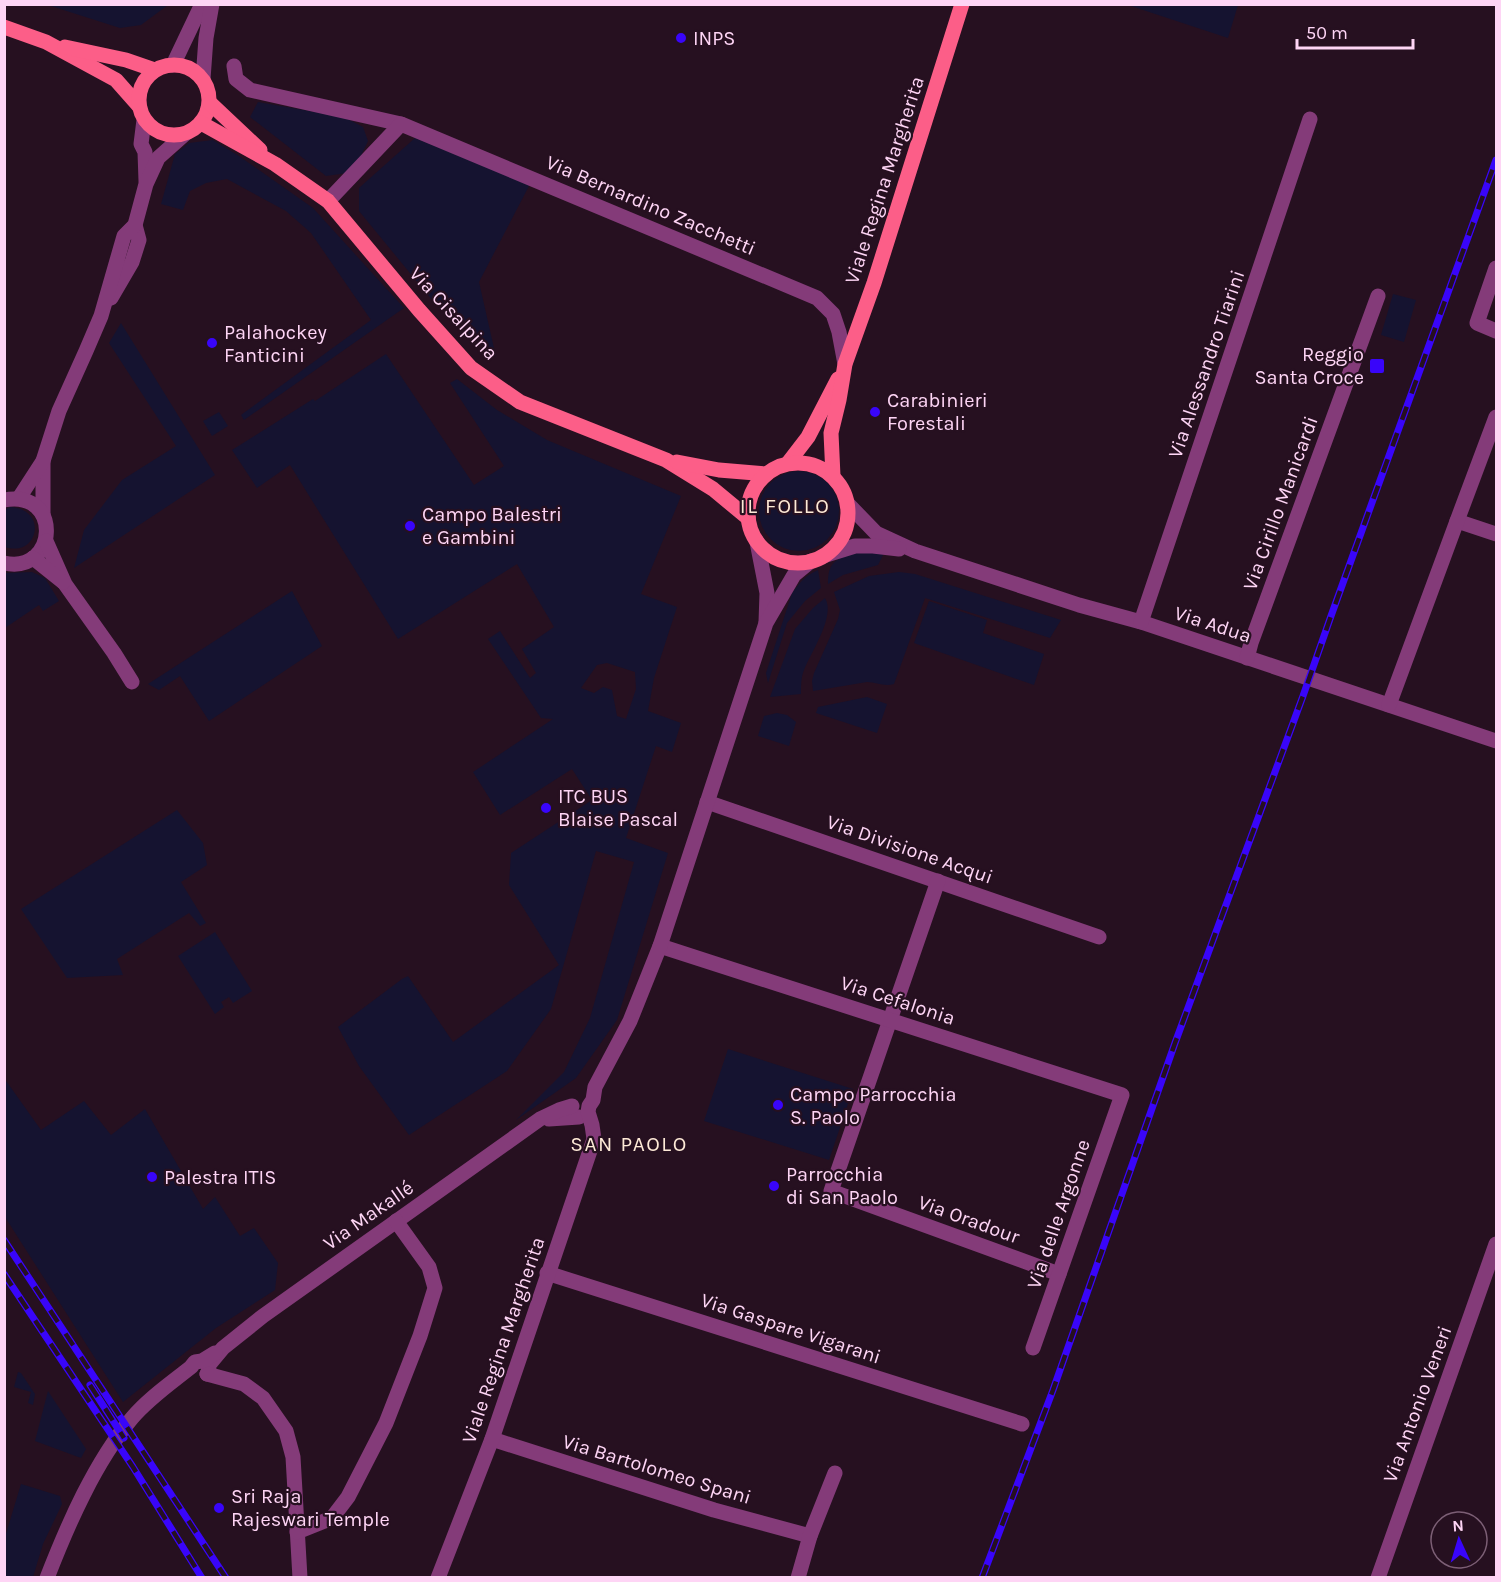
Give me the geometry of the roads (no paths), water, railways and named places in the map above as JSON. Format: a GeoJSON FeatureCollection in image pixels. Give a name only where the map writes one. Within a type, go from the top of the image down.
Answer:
{"type":"FeatureCollection","features":[{"type":"Feature","properties":{"kind":"main road","name":"Viale Regina Margherita"},"geometry":{"type":"LineString","coordinates":[[766,474],[788,463],[808,437],[844,366],[877,273],[962,4]]}},
{"type":"Feature","properties":{"kind":"main road"},"geometry":{"type":"LineString","coordinates":[[4,27],[46,42],[126,60],[155,70]]}},
{"type":"Feature","properties":{"kind":"main road"},"geometry":{"type":"LineString","coordinates":[[46,42],[116,80],[152,128],[162,134],[174,136],[194,130],[207,114],[210,103],[208,90],[203,79],[195,71],[173,64],[163,66],[147,77],[141,86],[139,96],[141,113]]}},
{"type":"Feature","properties":{"kind":"main road","name":"Via Cisalpina"},"geometry":{"type":"LineString","coordinates":[[210,103],[275,164]]}},
{"type":"Feature","properties":{"kind":"main road","name":"Via Cisalpina"},"geometry":{"type":"LineString","coordinates":[[201,123],[275,164],[327,201],[471,368],[520,402],[666,460],[713,489],[748,518]]}},
{"type":"Feature","properties":{"kind":"main road","name":"Viale Regina Margherita"},"geometry":{"type":"LineString","coordinates":[[844,366],[831,433],[833,476],[840,484],[848,504]]}},
{"type":"Feature","properties":{"kind":"main road","name":"Via Cisalpina"},"geometry":{"type":"LineString","coordinates":[[666,460],[719,470],[766,474]]}},
{"type":"Feature","properties":{"kind":"main road"},"geometry":{"type":"LineString","coordinates":[[788,463],[804,463],[819,467],[833,476]]}},
{"type":"Feature","properties":{"kind":"main road"},"geometry":{"type":"LineString","coordinates":[[766,474],[751,493],[748,518],[757,542],[781,560],[796,563],[818,558],[837,545],[848,519],[848,504]]}},
{"type":"Feature","properties":{"kind":"street"},"geometry":{"type":"LineString","coordinates":[[173,64],[202,4]]}},
{"type":"Feature","properties":{"kind":"street"},"geometry":{"type":"LineString","coordinates":[[203,79],[206,38],[212,4]]}},
{"type":"Feature","properties":{"kind":"street","name":"Via Bernardino Zacchetti"},"geometry":{"type":"LineString","coordinates":[[234,66],[236,79],[250,90],[401,124],[817,298],[833,315],[839,332],[844,366]]}},
{"type":"Feature","properties":{"kind":"street"},"geometry":{"type":"LineString","coordinates":[[141,113],[141,144],[145,152],[146,184]]}},
{"type":"Feature","properties":{"kind":"street","name":"Via Alessandro Tiarini"},"geometry":{"type":"LineString","coordinates":[[1141,622],[1310,119]]}},
{"type":"Feature","properties":{"kind":"street"},"geometry":{"type":"LineString","coordinates":[[327,201],[401,124]]}},
{"type":"Feature","properties":{"kind":"street"},"geometry":{"type":"LineString","coordinates":[[4,563],[19,564],[33,558],[43,548],[46,541],[47,527],[43,515],[43,461],[59,411],[101,316],[132,262],[139,240],[135,225],[146,184],[158,158],[185,134]]}},
{"type":"Feature","properties":{"kind":"street"},"geometry":{"type":"LineString","coordinates":[[1497,268],[1477,323],[1497,331]]}},
{"type":"Feature","properties":{"kind":"street","name":"Via Cirillo Manicardi"},"geometry":{"type":"LineString","coordinates":[[1247,658],[1378,296]]}},
{"type":"Feature","properties":{"kind":"street"},"geometry":{"type":"LineString","coordinates":[[1389,705],[1497,417]]}},
{"type":"Feature","properties":{"kind":"street"},"geometry":{"type":"LineString","coordinates":[[43,461],[11,496],[31,502],[43,515]]}},
{"type":"Feature","properties":{"kind":"street","name":"Via Adua"},"geometry":{"type":"LineString","coordinates":[[848,504],[876,533],[915,551],[1072,603],[1141,622],[1497,741]]}},
{"type":"Feature","properties":{"kind":"street"},"geometry":{"type":"LineString","coordinates":[[1457,520],[1497,534]]}},
{"type":"Feature","properties":{"kind":"street"},"geometry":{"type":"LineString","coordinates":[[46,541],[65,584],[132,682]]}},
{"type":"Feature","properties":{"kind":"street"},"geometry":{"type":"LineString","coordinates":[[757,542],[766,593],[766,623]]}},
{"type":"Feature","properties":{"kind":"street","name":"Via Adua"},"geometry":{"type":"LineString","coordinates":[[818,558],[855,546],[915,551]]}},
{"type":"Feature","properties":{"kind":"street"},"geometry":{"type":"LineString","coordinates":[[33,558],[65,584]]}},
{"type":"Feature","properties":{"kind":"street"},"geometry":{"type":"LineString","coordinates":[[582,1108],[587,1093],[595,1087],[630,1021],[660,946],[766,623],[794,575],[818,558]]}},
{"type":"Feature","properties":{"kind":"street","name":"Via Divisione Acqui"},"geometry":{"type":"LineString","coordinates":[[707,802],[1100,937]]}},
{"type":"Feature","properties":{"kind":"street"},"geometry":{"type":"LineString","coordinates":[[890,1020],[938,881]]}},
{"type":"Feature","properties":{"kind":"street","name":"Via Cefalonia"},"geometry":{"type":"LineString","coordinates":[[660,946],[1122,1095]]}},
{"type":"Feature","properties":{"kind":"street","name":"Via Oradour"},"geometry":{"type":"LineString","coordinates":[[890,1020],[831,1191],[1059,1274]]}},
{"type":"Feature","properties":{"kind":"street","name":"Via delle Argonne"},"geometry":{"type":"LineString","coordinates":[[1033,1348],[1122,1095]]}},
{"type":"Feature","properties":{"kind":"street","name":"Via Makallé"},"geometry":{"type":"LineString","coordinates":[[47,1578],[79,1504],[111,1446],[132,1417],[159,1392],[177,1378],[200,1369],[283,1300],[540,1119],[559,1110],[582,1108]]}},
{"type":"Feature","properties":{"kind":"street","name":"Viale Regina Margherita"},"geometry":{"type":"LineString","coordinates":[[438,1578],[492,1439],[594,1138],[592,1125],[582,1108]]}},
{"type":"Feature","properties":{"kind":"street"},"geometry":{"type":"LineString","coordinates":[[297,1532],[332,1518],[348,1497],[386,1423],[423,1327],[435,1288],[429,1267],[396,1221]]}},
{"type":"Feature","properties":{"kind":"street","name":"Via Antonio Veneri"},"geometry":{"type":"LineString","coordinates":[[1378,1578],[1497,1244]]}},
{"type":"Feature","properties":{"kind":"street","name":"Via Gaspare Vigarani"},"geometry":{"type":"LineString","coordinates":[[548,1273],[1022,1424]]}},
{"type":"Feature","properties":{"kind":"street"},"geometry":{"type":"LineString","coordinates":[[200,1369],[244,1384],[263,1398],[286,1431],[293,1457],[300,1578]]}},
{"type":"Feature","properties":{"kind":"street","name":"Via Bartolomeo Spani"},"geometry":{"type":"LineString","coordinates":[[492,1439],[714,1510],[810,1536]]}},
{"type":"Feature","properties":{"kind":"street"},"geometry":{"type":"LineString","coordinates":[[798,1578],[810,1536],[835,1473]]}},
{"type":"Feature","properties":{"kind":"railway"},"geometry":{"type":"LineString","coordinates":[[982,1578],[1053,1390],[1175,1043],[1496,160]]}},
{"type":"Feature","properties":{"kind":"railway"},"geometry":{"type":"LineString","coordinates":[[4,1240],[226,1578]]}},
{"type":"Feature","properties":{"kind":"railway"},"geometry":{"type":"LineString","coordinates":[[4,1274],[133,1467],[202,1578]]}},
{"type":"Feature","properties":{"kind":"railway"},"geometry":{"type":"LineString","coordinates":[[90,1385],[124,1438]]}},
{"type":"Feature","properties":{"kind":"place","name":"INPS"},"geometry":{"type":"Point","coordinates":[681,38]}},
{"type":"Feature","properties":{"kind":"place","name":"Palahockey Fanticini"},"geometry":{"type":"Point","coordinates":[212,343]}},
{"type":"Feature","properties":{"kind":"place","name":"Reggio Santa Croce"},"geometry":{"type":"Point","coordinates":[1377,366]}},
{"type":"Feature","properties":{"kind":"place","name":"Carabinieri Forestali"},"geometry":{"type":"Point","coordinates":[875,412]}},
{"type":"Feature","properties":{"kind":"place","name":"Campo Balestri e Gambini"},"geometry":{"type":"Point","coordinates":[410,526]}},
{"type":"Feature","properties":{"kind":"place","name":"ITC BUS Blaise Pascal"},"geometry":{"type":"Point","coordinates":[546,808]}},
{"type":"Feature","properties":{"kind":"place","name":"Campo Parrocchia S. Paolo"},"geometry":{"type":"Point","coordinates":[778,1105]}},
{"type":"Feature","properties":{"kind":"place","name":"Palestra ITIS"},"geometry":{"type":"Point","coordinates":[152,1177]}},
{"type":"Feature","properties":{"kind":"place","name":"Parrocchia di San Paolo"},"geometry":{"type":"Point","coordinates":[774,1186]}},
{"type":"Feature","properties":{"kind":"place","name":"Sri Raja Rajeswari Temple"},"geometry":{"type":"Point","coordinates":[219,1508]}},
{"type":"Feature","properties":{"kind":"district","name":"IL FOLLO"},"geometry":{"type":"Point","coordinates":[785,506]}},
{"type":"Feature","properties":{"kind":"district","name":"SAN PAOLO"},"geometry":{"type":"Point","coordinates":[629,1144]}}]}
